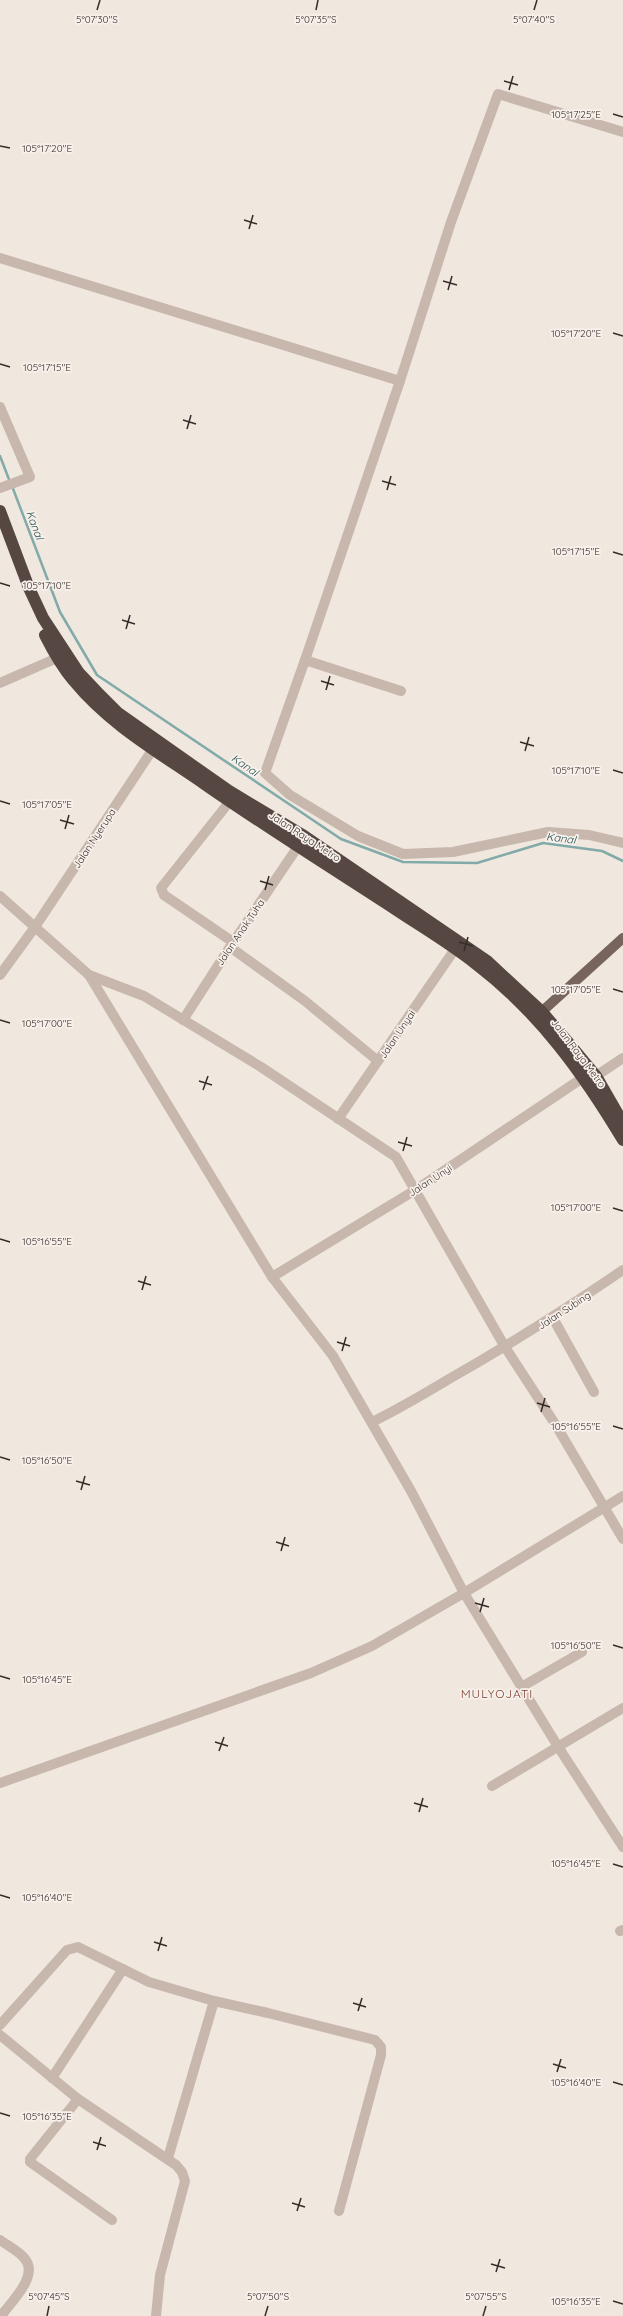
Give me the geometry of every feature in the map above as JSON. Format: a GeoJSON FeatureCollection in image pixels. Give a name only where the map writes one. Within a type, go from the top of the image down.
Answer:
{"type":"FeatureCollection","features":[{"type":"Feature","properties":{"kind":"highway"},"geometry":{"type":"LineString","coordinates":[[0,511],[42,618],[79,673],[118,713],[229,791],[304,836],[460,941],[492,965],[539,1015],[590,1077],[623,1123]]}},
{"type":"Feature","properties":{"kind":"highway","name":"Jalan Raya Metro"},"geometry":{"type":"LineString","coordinates":[[0,534],[37,621],[57,658],[72,680],[91,701],[116,723],[153,749],[477,964],[539,1015]]}},
{"type":"Feature","properties":{"kind":"highway","name":"Jalan Raya Metro"},"geometry":{"type":"LineString","coordinates":[[590,1077],[623,1140]]}},
{"type":"Feature","properties":{"kind":"main road"},"geometry":{"type":"LineString","coordinates":[[539,1015],[623,938]]}},
{"type":"Feature","properties":{"kind":"street"},"geometry":{"type":"LineString","coordinates":[[623,132],[498,94],[451,222],[400,381],[306,660],[265,773],[290,795],[358,836],[403,854],[453,852],[548,832],[589,835],[623,843]]}},
{"type":"Feature","properties":{"kind":"street"},"geometry":{"type":"LineString","coordinates":[[0,258],[400,381]]}},
{"type":"Feature","properties":{"kind":"street"},"geometry":{"type":"LineString","coordinates":[[0,408],[30,476],[0,488]]}},
{"type":"Feature","properties":{"kind":"street"},"geometry":{"type":"LineString","coordinates":[[0,683],[57,658]]}},
{"type":"Feature","properties":{"kind":"street"},"geometry":{"type":"LineString","coordinates":[[306,660],[401,691]]}},
{"type":"Feature","properties":{"kind":"street","name":"Jalan Nyerupa"},"geometry":{"type":"LineString","coordinates":[[0,975],[35,927],[153,749]]}},
{"type":"Feature","properties":{"kind":"street"},"geometry":{"type":"LineString","coordinates":[[230,801],[161,888],[164,895],[305,1000],[378,1061]]}},
{"type":"Feature","properties":{"kind":"street","name":"Jalan Anak Tuha"},"geometry":{"type":"LineString","coordinates":[[184,1020],[231,944],[299,846]]}},
{"type":"Feature","properties":{"kind":"street"},"geometry":{"type":"LineString","coordinates":[[0,896],[89,975],[272,1277],[333,1356],[372,1422],[464,1593],[523,1686],[557,1745],[623,1847]]}},
{"type":"Feature","properties":{"kind":"street","name":"Jalan Unyai"},"geometry":{"type":"LineString","coordinates":[[338,1119],[455,949]]}},
{"type":"Feature","properties":{"kind":"street"},"geometry":{"type":"LineString","coordinates":[[89,975],[144,996],[261,1067],[396,1157],[417,1189],[505,1347],[557,1427],[623,1539]]}},
{"type":"Feature","properties":{"kind":"street","name":"Jalan Unyi"},"geometry":{"type":"LineString","coordinates":[[272,1277],[417,1189],[590,1077],[623,1058]]}},
{"type":"Feature","properties":{"kind":"street","name":"Jalan Subing"},"geometry":{"type":"LineString","coordinates":[[372,1422],[398,1410],[553,1318],[623,1270]]}},
{"type":"Feature","properties":{"kind":"street"},"geometry":{"type":"LineString","coordinates":[[553,1318],[594,1392]]}},
{"type":"Feature","properties":{"kind":"street"},"geometry":{"type":"LineString","coordinates":[[0,1783],[311,1673],[372,1646],[464,1593],[623,1496]]}},
{"type":"Feature","properties":{"kind":"street"},"geometry":{"type":"LineString","coordinates":[[523,1686],[582,1652]]}},
{"type":"Feature","properties":{"kind":"street"},"geometry":{"type":"LineString","coordinates":[[492,1786],[557,1745],[623,1708]]}},
{"type":"Feature","properties":{"kind":"street"},"geometry":{"type":"LineString","coordinates":[[0,2025],[67,1950],[74,1947],[83,1948],[149,1982],[214,2001],[268,2012],[375,2040],[380,2044],[381,2055],[339,2211]]}},
{"type":"Feature","properties":{"kind":"street"},"geometry":{"type":"LineString","coordinates":[[52,2078],[123,1969]]}},
{"type":"Feature","properties":{"kind":"street"},"geometry":{"type":"LineString","coordinates":[[168,2158],[214,2001]]}},
{"type":"Feature","properties":{"kind":"street"},"geometry":{"type":"LineString","coordinates":[[0,2035],[78,2099],[168,2158],[182,2172],[184,2181],[160,2275],[156,2316]]}},
{"type":"Feature","properties":{"kind":"street"},"geometry":{"type":"LineString","coordinates":[[78,2099],[30,2159],[30,2162],[112,2220]]}},
{"type":"Feature","properties":{"kind":"street"},"geometry":{"type":"LineString","coordinates":[[0,2240],[26,2260],[29,2269],[28,2279],[2,2316]]}},
{"type":"Feature","properties":{"kind":"waterway","name":"Kanal"},"geometry":{"type":"LineString","coordinates":[[0,456],[10,482]]}},
{"type":"Feature","properties":{"kind":"waterway","name":"Kanal"},"geometry":{"type":"LineString","coordinates":[[12,486],[60,612],[97,675],[341,839],[403,862],[477,863],[543,843],[602,851],[623,861]]}},
{"type":"Feature","properties":{"kind":"district","name":"MULYOJATI"},"geometry":{"type":"Point","coordinates":[497,1694]}}]}
